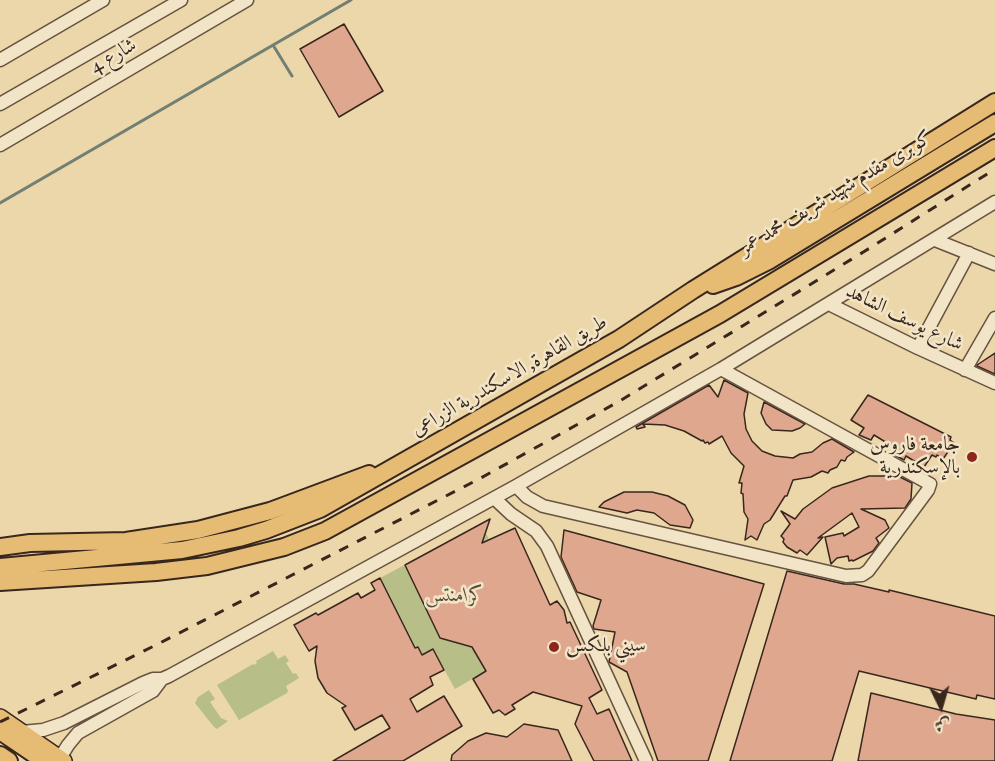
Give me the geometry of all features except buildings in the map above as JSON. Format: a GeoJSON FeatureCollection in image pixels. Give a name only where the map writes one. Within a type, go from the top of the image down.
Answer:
{"type":"FeatureCollection","features":[{"type":"Feature","properties":{"kind":"highway","name":"طريق القاهرة, الاسكندرية الزراعى"},"geometry":{"type":"LineString","coordinates":[[0,567],[182,550],[239,538],[293,520],[320,508],[619,339],[693,290],[995,102]]}},
{"type":"Feature","properties":{"kind":"highway","name":"كوبرى مقدم شهيد شريف محمد عمر"},"geometry":{"type":"LineString","coordinates":[[693,290],[736,277],[770,260],[995,123]]}},
{"type":"Feature","properties":{"kind":"highway"},"geometry":{"type":"LineString","coordinates":[[0,582],[198,567],[256,554],[325,531],[720,314],[995,148]]}},
{"type":"Feature","properties":{"kind":"highway"},"geometry":{"type":"LineString","coordinates":[[0,547],[30,543],[126,541],[173,535],[222,525],[270,511],[341,483],[402,463]]}},
{"type":"Feature","properties":{"kind":"highway"},"geometry":{"type":"LineString","coordinates":[[0,731],[56,760]]}},
{"type":"Feature","properties":{"kind":"highway"},"geometry":{"type":"LineString","coordinates":[[0,755],[9,761]]}},
{"type":"Feature","properties":{"kind":"main road"},"geometry":{"type":"LineString","coordinates":[[0,717],[56,760]]}},
{"type":"Feature","properties":{"kind":"main road"},"geometry":{"type":"LineString","coordinates":[[0,748],[20,761]]}},
{"type":"Feature","properties":{"kind":"street"},"geometry":{"type":"LineString","coordinates":[[0,60],[103,0]]}},
{"type":"Feature","properties":{"kind":"street"},"geometry":{"type":"LineString","coordinates":[[0,104],[181,0]]}},
{"type":"Feature","properties":{"kind":"street","name":"شارع 4"},"geometry":{"type":"LineString","coordinates":[[0,145],[246,0]]}},
{"type":"Feature","properties":{"kind":"street"},"geometry":{"type":"LineString","coordinates":[[56,760],[78,734],[148,681],[162,680],[516,486],[721,369],[995,202]]}},
{"type":"Feature","properties":{"kind":"street"},"geometry":{"type":"LineString","coordinates":[[935,240],[995,264]]}},
{"type":"Feature","properties":{"kind":"street"},"geometry":{"type":"LineString","coordinates":[[918,348],[969,253]]}},
{"type":"Feature","properties":{"kind":"street","name":"شارع يوسف الشاهد"},"geometry":{"type":"LineString","coordinates":[[829,304],[995,383]]}},
{"type":"Feature","properties":{"kind":"street"},"geometry":{"type":"LineString","coordinates":[[965,370],[995,318]]}},
{"type":"Feature","properties":{"kind":"street"},"geometry":{"type":"LineString","coordinates":[[516,486],[527,497],[543,506],[846,576],[862,575],[868,571],[928,490],[930,484],[721,369]]}},
{"type":"Feature","properties":{"kind":"street"},"geometry":{"type":"LineString","coordinates":[[491,500],[507,518],[533,537],[543,550],[646,761]]}},
{"type":"Feature","properties":{"kind":"street"},"geometry":{"type":"LineString","coordinates":[[611,692],[638,761]]}},
{"type":"Feature","properties":{"kind":"street"},"geometry":{"type":"LineString","coordinates":[[22,732],[44,730],[122,701]]}},
{"type":"Feature","properties":{"kind":"green space","name":"كرامنتس"},"geometry":{"type":"Polygon","coordinates":[[[491,519],[486,533],[526,616],[472,647],[486,671],[455,689],[433,649],[419,656],[380,578],[491,519]]]}},
{"type":"Feature","properties":{"kind":"green space"},"geometry":{"type":"Polygon","coordinates":[[[273,651],[278,659],[285,655],[289,661],[286,663],[293,674],[296,673],[299,678],[286,686],[287,693],[239,720],[217,685],[254,665],[256,661],[273,651]]]}},
{"type":"Feature","properties":{"kind":"green space"},"geometry":{"type":"Polygon","coordinates":[[[209,690],[215,699],[210,702],[221,718],[228,721],[217,729],[195,703],[198,697],[209,690]]]}},
{"type":"Feature","properties":{"kind":"waterway"},"geometry":{"type":"LineString","coordinates":[[0,203],[351,0]]}},
{"type":"Feature","properties":{"kind":"waterway"},"geometry":{"type":"LineString","coordinates":[[273,45],[292,76]]}},
{"type":"Feature","properties":{"kind":"railway"},"geometry":{"type":"LineString","coordinates":[[0,722],[154,646],[479,479],[618,402],[995,169]]}},
{"type":"Feature","properties":{"kind":"place","name":"جامعة فاروس بالإسكندرية"},"geometry":{"type":"Point","coordinates":[972,457]}},
{"type":"Feature","properties":{"kind":"place","name":"سيني بلكس"},"geometry":{"type":"Point","coordinates":[554,647]}}]}
